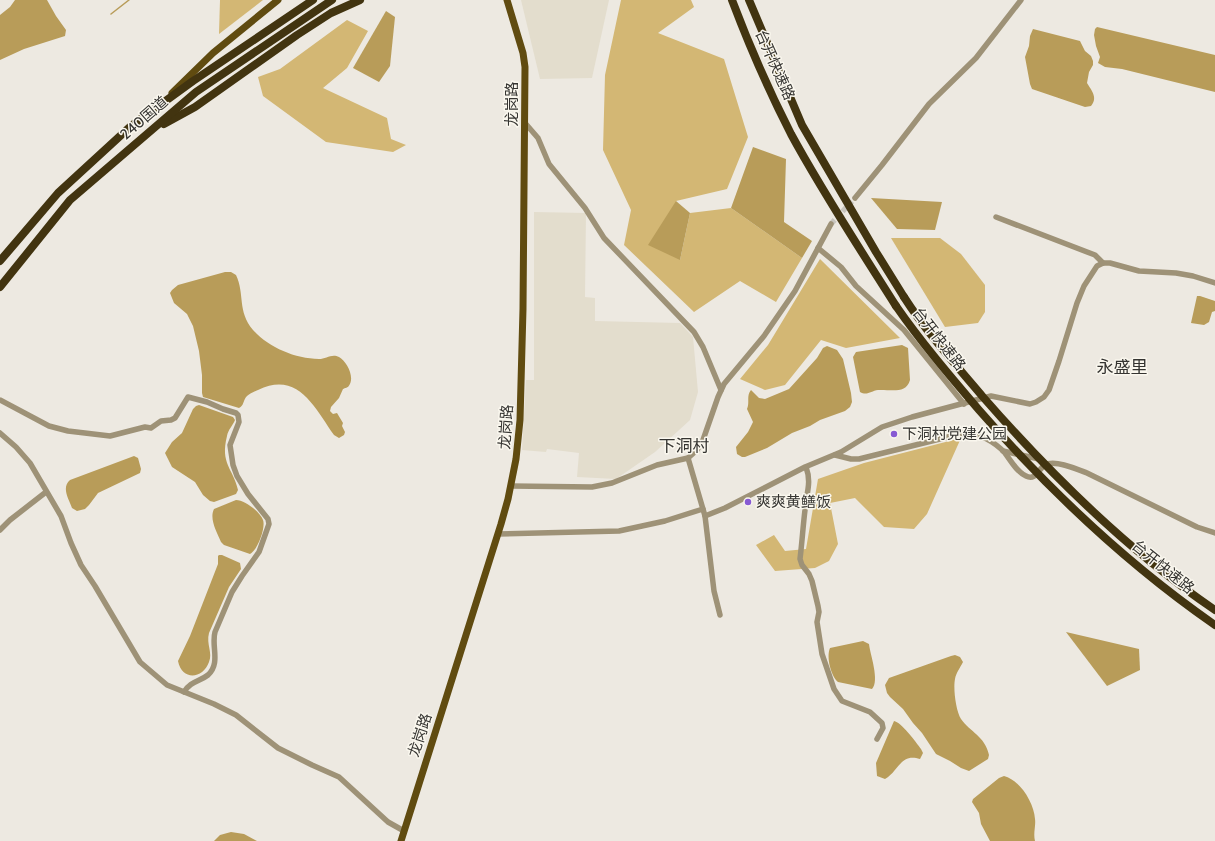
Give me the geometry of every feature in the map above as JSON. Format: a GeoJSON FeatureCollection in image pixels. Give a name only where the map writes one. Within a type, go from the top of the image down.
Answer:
{"type":"FeatureCollection","features":[{"type":"Feature","properties":{"kind":"highway","name":"240国道"},"geometry":{"type":"LineString","coordinates":[[0,261],[58,193],[131,126],[193,81],[313,0]]}},
{"type":"Feature","properties":{"kind":"highway","name":"240国道"},"geometry":{"type":"LineString","coordinates":[[0,287],[70,200],[196,92],[332,0]]}},
{"type":"Feature","properties":{"kind":"highway"},"geometry":{"type":"LineString","coordinates":[[149,132],[195,107],[296,35],[331,13],[360,0]]}},
{"type":"Feature","properties":{"kind":"highway","name":"台开快速路"},"geometry":{"type":"LineString","coordinates":[[732,0],[791,133],[820,186],[896,306],[945,370],[1044,481],[1080,516],[1123,554],[1176,596],[1215,624]]}},
{"type":"Feature","properties":{"kind":"highway","name":"台开快速路"},"geometry":{"type":"LineString","coordinates":[[749,0],[802,125],[876,252],[914,313],[969,381],[1047,468],[1131,545],[1183,587],[1215,610]]}},
{"type":"Feature","properties":{"kind":"main road"},"geometry":{"type":"LineString","coordinates":[[158,107],[213,53],[278,0]]}},
{"type":"Feature","properties":{"kind":"main road"},"geometry":{"type":"LineString","coordinates":[[331,13],[348,0]]}},
{"type":"Feature","properties":{"kind":"main road","name":"龙岗路"},"geometry":{"type":"LineString","coordinates":[[401,841],[498,534],[511,486],[516,459],[520,420],[523,309],[525,123],[524,58],[507,0]]}},
{"type":"Feature","properties":{"kind":"street"},"geometry":{"type":"LineString","coordinates":[[855,198],[929,104],[976,58],[1021,0]]}},
{"type":"Feature","properties":{"kind":"street"},"geometry":{"type":"LineString","coordinates":[[525,123],[538,138],[549,164],[585,208],[604,238],[694,332],[704,347],[721,390]]}},
{"type":"Feature","properties":{"kind":"street"},"geometry":{"type":"LineString","coordinates":[[996,217],[1094,255],[1103,263]]}},
{"type":"Feature","properties":{"kind":"street"},"geometry":{"type":"LineString","coordinates":[[511,486],[598,486],[612,483],[657,465],[688,458],[697,450],[703,440],[721,390],[729,376],[746,358],[774,322],[795,291],[831,224]]}},
{"type":"Feature","properties":{"kind":"street"},"geometry":{"type":"LineString","coordinates":[[818,248],[841,267],[856,286],[904,330],[964,404]]}},
{"type":"Feature","properties":{"kind":"street"},"geometry":{"type":"LineString","coordinates":[[705,516],[725,508],[806,467],[834,455],[882,427],[912,417],[993,396],[1030,404],[1044,397],[1049,390],[1077,303],[1084,286],[1097,266],[1103,263],[1114,264],[1139,271],[1176,273],[1215,283]]}},
{"type":"Feature","properties":{"kind":"street"},"geometry":{"type":"LineString","coordinates":[[0,400],[49,426],[99,436],[110,436],[145,427],[151,428],[161,421],[172,420],[176,417],[188,397],[206,402],[238,415],[239,422],[230,445],[234,466],[237,476],[248,494],[268,520],[269,527],[259,552],[232,592],[214,638],[216,656],[213,666],[208,675],[188,686],[184,692]]}},
{"type":"Feature","properties":{"kind":"street"},"geometry":{"type":"LineString","coordinates":[[0,432],[26,457],[61,516],[70,543],[81,565],[140,662],[163,683],[236,715],[278,748],[339,777],[388,822],[404,831]]}},
{"type":"Feature","properties":{"kind":"street"},"geometry":{"type":"LineString","coordinates":[[834,455],[851,459],[859,459],[964,433],[981,436],[992,442],[1003,451],[1019,471],[1031,478],[1034,477],[1044,465],[1054,463]]}},
{"type":"Feature","properties":{"kind":"street"},"geometry":{"type":"LineString","coordinates":[[1003,451],[1054,463],[1087,473],[1197,527],[1215,533]]}},
{"type":"Feature","properties":{"kind":"street"},"geometry":{"type":"LineString","coordinates":[[688,458],[705,516],[714,591],[720,615]]}},
{"type":"Feature","properties":{"kind":"street"},"geometry":{"type":"LineString","coordinates":[[806,467],[809,475],[809,482],[800,559],[802,565],[811,576],[818,606],[819,612],[817,622],[822,654],[829,677],[838,698],[847,704],[870,712],[882,723],[883,728],[877,738]]}},
{"type":"Feature","properties":{"kind":"street"},"geometry":{"type":"LineString","coordinates":[[0,530],[10,520],[46,492]]}},
{"type":"Feature","properties":{"kind":"street"},"geometry":{"type":"LineString","coordinates":[[498,534],[619,531],[665,521],[703,509]]}},
{"type":"Feature","properties":{"kind":"shaded area"},"geometry":{"type":"Polygon","coordinates":[[[15,0],[47,0],[66,30],[65,36],[24,49],[0,60],[0,15],[10,7],[15,0]]]}},
{"type":"Feature","properties":{"kind":"shaded area"},"geometry":{"type":"Polygon","coordinates":[[[220,0],[263,0],[219,34],[220,0]]]}},
{"type":"Feature","properties":{"kind":"shaded area"},"geometry":{"type":"Polygon","coordinates":[[[521,0],[609,0],[592,78],[540,79],[521,0]]]}},
{"type":"Feature","properties":{"kind":"shaded area"},"geometry":{"type":"Polygon","coordinates":[[[621,0],[691,0],[694,7],[658,33],[724,59],[748,137],[727,189],[676,201],[680,260],[690,213],[731,208],[802,258],[776,302],[740,281],[694,312],[624,245],[631,210],[603,150],[605,75],[621,0]]]}},
{"type":"Feature","properties":{"kind":"shaded area"},"geometry":{"type":"Polygon","coordinates":[[[386,11],[395,17],[390,66],[379,82],[353,68],[386,11]]]}},
{"type":"Feature","properties":{"kind":"shaded area"},"geometry":{"type":"Polygon","coordinates":[[[347,20],[368,31],[347,68],[323,88],[387,118],[391,139],[406,145],[393,152],[326,142],[263,96],[258,77],[280,69],[347,20]]]}},
{"type":"Feature","properties":{"kind":"shaded area"},"geometry":{"type":"Polygon","coordinates":[[[1097,27],[1215,55],[1215,92],[1122,69],[1105,67],[1098,63],[1100,57],[1094,35],[1097,27]]]}},
{"type":"Feature","properties":{"kind":"shaded area"},"geometry":{"type":"Polygon","coordinates":[[[1033,29],[1080,41],[1085,51],[1091,56],[1093,61],[1087,83],[1094,97],[1091,106],[1085,107],[1032,89],[1025,57],[1033,29]]]}},
{"type":"Feature","properties":{"kind":"shaded area"},"geometry":{"type":"Polygon","coordinates":[[[753,147],[786,159],[784,222],[812,241],[802,258],[731,208],[753,147]]]}},
{"type":"Feature","properties":{"kind":"shaded area"},"geometry":{"type":"Polygon","coordinates":[[[871,198],[942,202],[935,230],[897,229],[871,198]]]}},
{"type":"Feature","properties":{"kind":"shaded area"},"geometry":{"type":"Polygon","coordinates":[[[676,201],[690,213],[680,260],[648,245],[676,201]]]}},
{"type":"Feature","properties":{"kind":"shaded area"},"geometry":{"type":"Polygon","coordinates":[[[534,212],[586,213],[585,297],[595,298],[595,321],[680,323],[693,337],[698,392],[690,420],[655,452],[616,479],[577,477],[579,453],[547,449],[546,452],[522,450],[526,380],[534,380],[534,212]]]}},
{"type":"Feature","properties":{"kind":"shaded area"},"geometry":{"type":"Polygon","coordinates":[[[891,238],[940,238],[961,254],[985,285],[985,312],[978,323],[945,327],[891,238]]]}},
{"type":"Feature","properties":{"kind":"shaded area"},"geometry":{"type":"Polygon","coordinates":[[[820,259],[900,338],[846,348],[821,340],[785,385],[765,390],[740,379],[768,345],[820,259]]]}},
{"type":"Feature","properties":{"kind":"shaded area"},"geometry":{"type":"Polygon","coordinates":[[[225,272],[231,272],[236,275],[239,282],[243,309],[248,323],[266,342],[283,351],[301,357],[322,359],[336,356],[345,362],[350,370],[350,384],[348,387],[343,389],[330,411],[333,414],[337,413],[343,423],[342,426],[345,432],[344,435],[339,438],[334,435],[320,414],[304,395],[295,388],[284,385],[272,385],[257,390],[247,396],[242,406],[239,408],[203,397],[199,351],[193,326],[187,314],[174,303],[170,293],[178,285],[225,272]]]}},
{"type":"Feature","properties":{"kind":"shaded area"},"geometry":{"type":"Polygon","coordinates":[[[1197,296],[1215,301],[1215,311],[1212,312],[1209,322],[1204,325],[1191,323],[1197,296]]]}},
{"type":"Feature","properties":{"kind":"shaded area"},"geometry":{"type":"Polygon","coordinates":[[[902,345],[908,348],[910,380],[908,385],[905,388],[897,390],[878,390],[865,394],[860,392],[853,357],[856,352],[902,345]]]}},
{"type":"Feature","properties":{"kind":"shaded area"},"geometry":{"type":"Polygon","coordinates":[[[827,346],[837,350],[843,359],[851,393],[852,402],[850,407],[845,411],[820,420],[810,426],[792,433],[767,448],[745,457],[737,454],[736,447],[748,432],[753,422],[747,409],[751,390],[759,398],[765,399],[789,389],[817,358],[823,348],[827,346]]]}},
{"type":"Feature","properties":{"kind":"shaded area"},"geometry":{"type":"Polygon","coordinates":[[[199,405],[233,417],[235,420],[229,430],[225,445],[225,453],[226,460],[238,490],[236,494],[214,502],[210,501],[203,495],[195,482],[172,467],[165,453],[172,442],[182,433],[193,409],[199,405]]]}},
{"type":"Feature","properties":{"kind":"shaded area"},"geometry":{"type":"Polygon","coordinates":[[[961,438],[927,514],[914,529],[884,527],[855,498],[830,503],[838,544],[829,561],[815,568],[775,571],[756,545],[774,535],[785,551],[806,549],[818,479],[864,463],[961,438]]]}},
{"type":"Feature","properties":{"kind":"shaded area"},"geometry":{"type":"Polygon","coordinates":[[[134,456],[138,458],[141,469],[140,473],[98,493],[85,509],[77,511],[72,508],[66,490],[67,483],[70,480],[134,456]]]}},
{"type":"Feature","properties":{"kind":"shaded area"},"geometry":{"type":"Polygon","coordinates":[[[236,500],[244,502],[252,507],[263,520],[264,524],[260,539],[253,552],[250,554],[224,545],[221,542],[213,521],[212,517],[214,509],[236,500]]]}},
{"type":"Feature","properties":{"kind":"shaded area"},"geometry":{"type":"Polygon","coordinates":[[[219,555],[240,563],[241,569],[229,587],[209,633],[208,641],[210,659],[206,668],[198,674],[188,675],[180,667],[178,661],[190,636],[218,564],[219,555]]]}},
{"type":"Feature","properties":{"kind":"shaded area"},"geometry":{"type":"Polygon","coordinates":[[[1066,632],[1139,649],[1140,670],[1107,686],[1066,632]]]}},
{"type":"Feature","properties":{"kind":"shaded area"},"geometry":{"type":"Polygon","coordinates":[[[863,641],[869,644],[874,667],[875,680],[872,689],[838,682],[833,675],[829,661],[830,648],[863,641]]]}},
{"type":"Feature","properties":{"kind":"shaded area"},"geometry":{"type":"Polygon","coordinates":[[[955,655],[960,657],[963,662],[956,675],[954,683],[955,700],[959,715],[965,724],[984,743],[989,755],[988,759],[969,771],[936,754],[903,709],[887,693],[885,685],[889,678],[955,655]]]}},
{"type":"Feature","properties":{"kind":"shaded area"},"geometry":{"type":"Polygon","coordinates":[[[894,721],[908,733],[923,753],[920,759],[908,758],[885,779],[877,776],[876,763],[894,721]]]}},
{"type":"Feature","properties":{"kind":"shaded area"},"geometry":{"type":"Polygon","coordinates":[[[1004,776],[1010,778],[1021,787],[1029,799],[1035,819],[1035,841],[990,841],[981,824],[979,813],[972,802],[973,799],[999,778],[1004,776]]]}},
{"type":"Feature","properties":{"kind":"shaded area"},"geometry":{"type":"Polygon","coordinates":[[[231,832],[244,834],[257,841],[214,841],[220,835],[231,832]]]}},
{"type":"Feature","properties":{"kind":"waterway"},"geometry":{"type":"LineString","coordinates":[[111,14],[129,0]]}},
{"type":"Feature","properties":{"kind":"tunnel"},"geometry":{"type":"LineString","coordinates":[[831,224],[855,198]]}},
{"type":"Feature","properties":{"kind":"place","name":"下洞村党建公园"},"geometry":{"type":"Point","coordinates":[894,434]}},
{"type":"Feature","properties":{"kind":"place","name":"爽爽黄鳝饭"},"geometry":{"type":"Point","coordinates":[748,502]}},
{"type":"Feature","properties":{"kind":"district","name":"永盛里"},"geometry":{"type":"Point","coordinates":[1122,367]}},
{"type":"Feature","properties":{"kind":"district","name":"下洞村"},"geometry":{"type":"Point","coordinates":[684,446]}}]}
